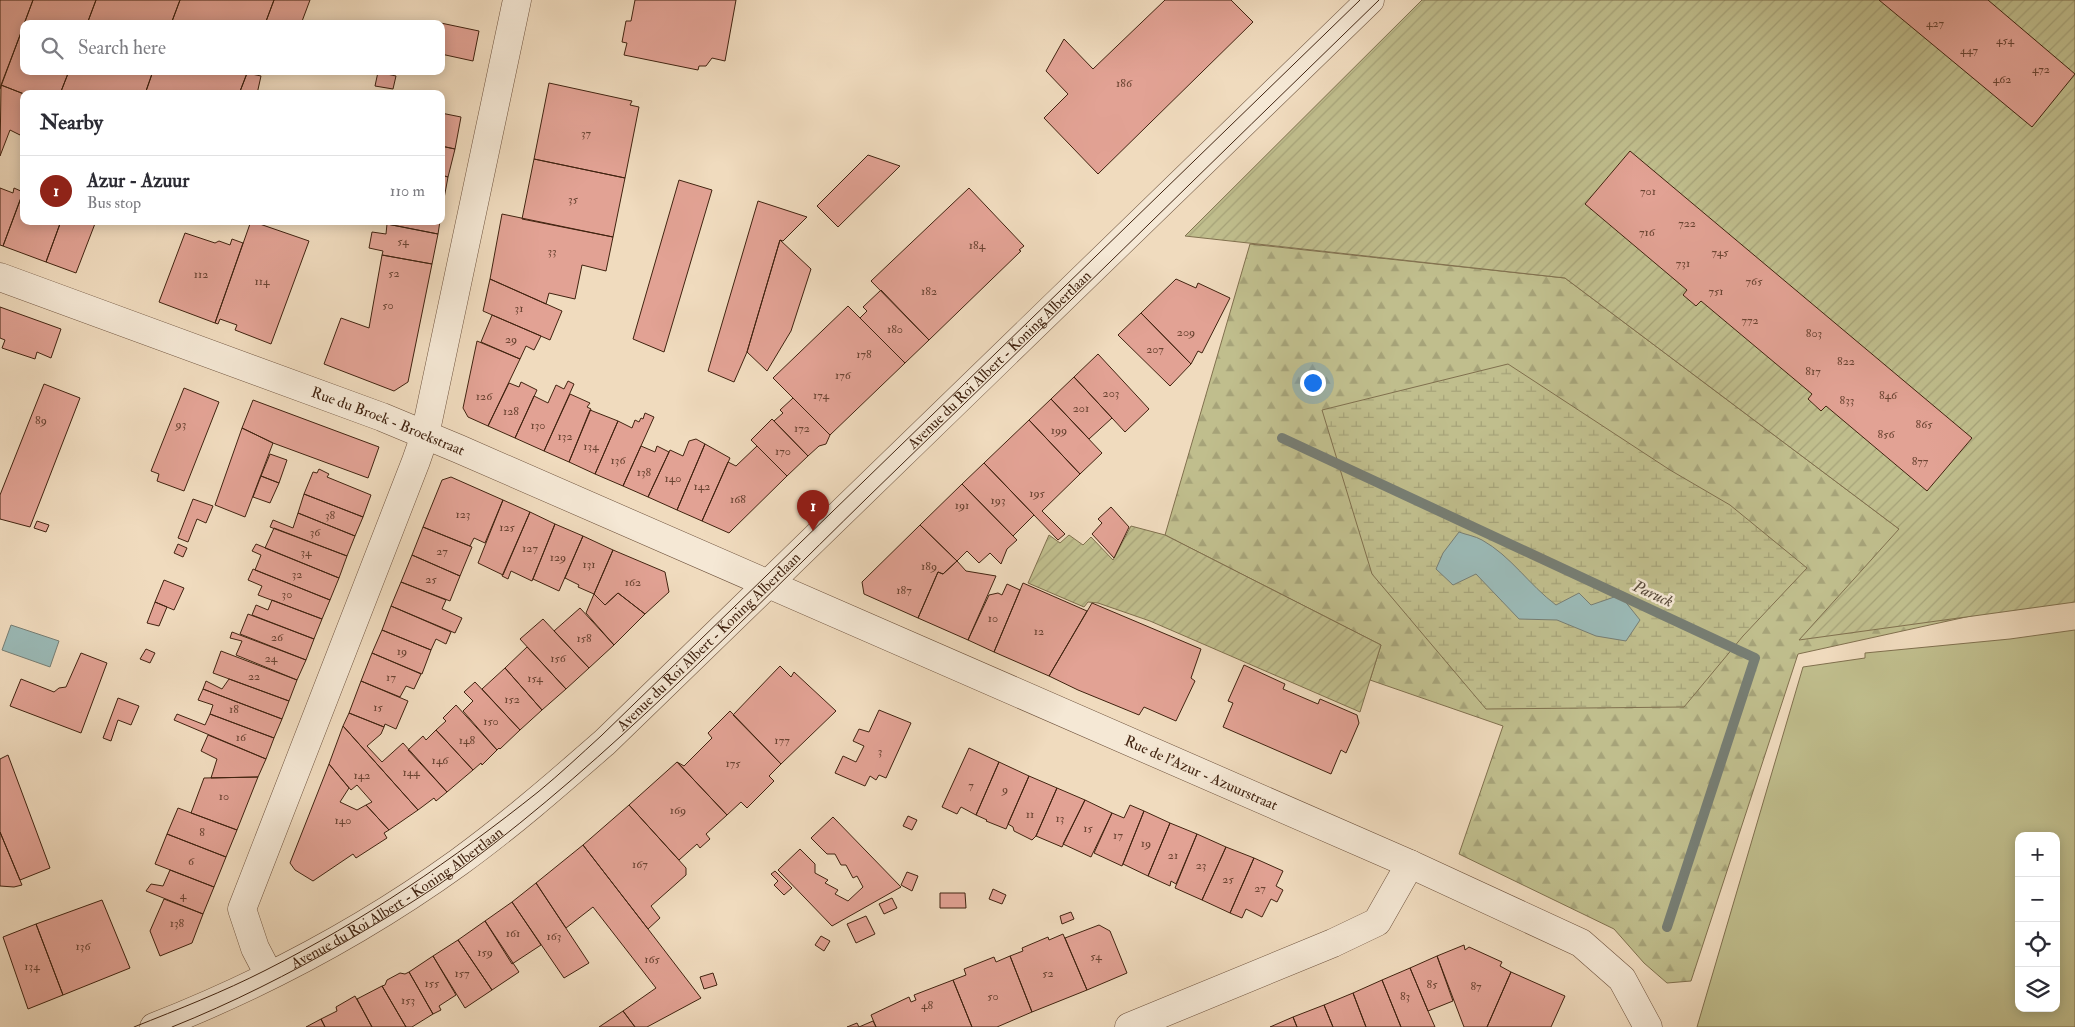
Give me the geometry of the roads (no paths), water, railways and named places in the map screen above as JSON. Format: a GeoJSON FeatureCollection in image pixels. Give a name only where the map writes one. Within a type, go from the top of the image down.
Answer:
{"type":"FeatureCollection","features":[{"type":"Feature","properties":{"kind":"street"},"geometry":{"type":"LineString","coordinates":[[269,975],[255,948],[242,909],[413,471],[425,435],[517,0]]}},
{"type":"Feature","properties":{"kind":"street","name":"Avenue du Roi Albert - Koning Albertlaan"},"geometry":{"type":"LineString","coordinates":[[154,1027],[209,1005],[328,944],[398,902],[459,862],[544,796],[605,742],[768,585],[1370,0]]}},
{"type":"Feature","properties":{"kind":"street","name":"Rue du Broek - Broekstraat"},"geometry":{"type":"LineString","coordinates":[[0,277],[382,417],[768,585]]}},
{"type":"Feature","properties":{"kind":"street","name":"Rue de l'Azur - Azuurstraat"},"geometry":{"type":"LineString","coordinates":[[768,585],[1410,864],[1582,943],[1622,979],[1648,1027]]}},
{"type":"Feature","properties":{"kind":"street"},"geometry":{"type":"LineString","coordinates":[[1130,1027],[1333,943],[1377,922],[1410,864]]}},
{"type":"Feature","properties":{"kind":"water"},"geometry":{"type":"Polygon","coordinates":[[[1459,532],[1479,539],[1502,554],[1556,605],[1579,593],[1591,605],[1620,595],[1640,620],[1626,641],[1596,636],[1557,620],[1519,619],[1476,574],[1453,585],[1436,569],[1443,553],[1459,532]]]}},
{"type":"Feature","properties":{"kind":"water"},"geometry":{"type":"Polygon","coordinates":[[[11,625],[59,641],[50,667],[2,650],[11,625]]]}},
{"type":"Feature","properties":{"kind":"waterway","name":"Paruck"},"geometry":{"type":"LineString","coordinates":[[1282,438],[1755,658],[1667,927]]}},
{"type":"Feature","properties":{"kind":"tram line"},"geometry":{"type":"LineString","coordinates":[[134,1027],[250,978],[338,931],[441,865],[546,785],[601,736],[1360,0]]}},
{"type":"Feature","properties":{"kind":"tram line"},"geometry":{"type":"LineString","coordinates":[[172,1027],[281,977],[407,905],[466,865],[572,779],[722,641],[1379,0]]}},
{"type":"Feature","properties":{"kind":"place","name":"Azur - Azuur"},"geometry":{"type":"Point","coordinates":[813,531]}}]}
